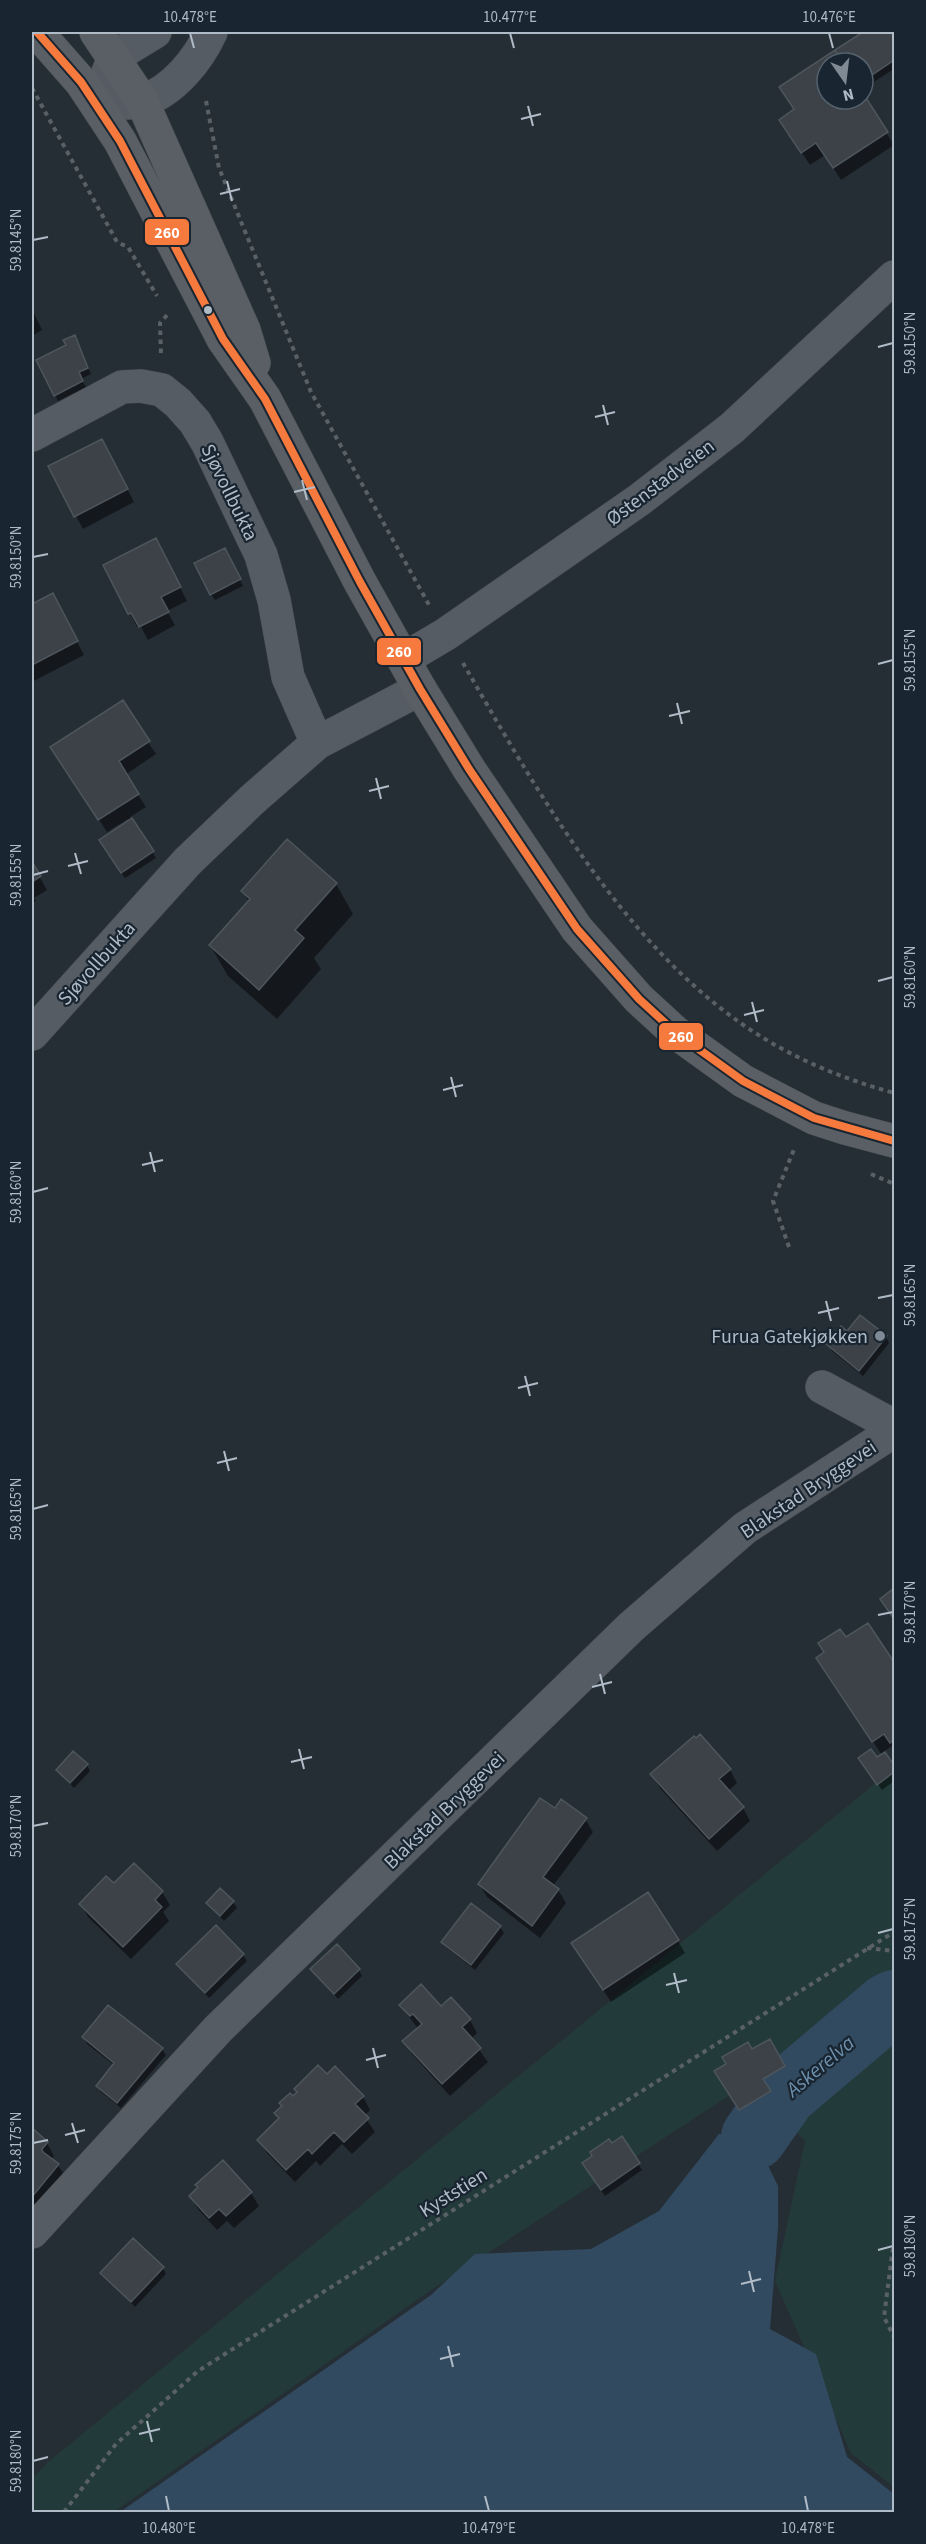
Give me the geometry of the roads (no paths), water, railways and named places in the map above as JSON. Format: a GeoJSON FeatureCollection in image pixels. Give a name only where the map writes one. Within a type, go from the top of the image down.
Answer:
{"type":"FeatureCollection","features":[{"type":"Feature","properties":{"kind":"main road"},"geometry":{"type":"LineString","coordinates":[[37,32],[60,56],[96,103],[120,141],[223,339],[265,399],[360,582],[420,689],[469,769],[562,908],[608,965],[646,1006],[683,1039],[743,1082],[814,1118],[894,1141]]}},
{"type":"Feature","properties":{"kind":"main road"},"geometry":{"type":"LineString","coordinates":[[105,44],[142,101],[244,330],[265,399]]}},
{"type":"Feature","properties":{"kind":"street"},"geometry":{"type":"LineString","coordinates":[[155,32],[105,44],[96,103],[142,101],[168,87],[187,70],[205,45],[211,32]]}},
{"type":"Feature","properties":{"kind":"street","name":"Østenstadveien"},"geometry":{"type":"LineString","coordinates":[[404,659],[446,634],[639,500],[732,428],[894,278]]}},
{"type":"Feature","properties":{"kind":"street","name":"Sjøvollbukta"},"geometry":{"type":"LineString","coordinates":[[32,435],[122,387],[141,386],[162,390],[178,403],[195,422],[207,442],[261,555],[274,600],[288,677],[317,743]]}},
{"type":"Feature","properties":{"kind":"street","name":"Sjøvollbukta"},"geometry":{"type":"LineString","coordinates":[[32,1034],[188,861],[253,799],[317,743],[420,689]]}},
{"type":"Feature","properties":{"kind":"street"},"geometry":{"type":"LineString","coordinates":[[822,1387],[894,1426]]}},
{"type":"Feature","properties":{"kind":"street","name":"Blakstad Bryggevei"},"geometry":{"type":"LineString","coordinates":[[32,2232],[218,2029],[631,1627],[745,1528],[894,1431]]}},
{"type":"Feature","properties":{"kind":"water"},"geometry":{"type":"Polygon","coordinates":[[[719,2134],[754,2137],[778,2186],[778,2228],[770,2329],[816,2354],[847,2457],[894,2494],[894,2512],[120,2512],[431,2295],[475,2254],[591,2249],[659,2211],[719,2134]]]}},
{"type":"Feature","properties":{"kind":"waterway","name":"Askerelva"},"geometry":{"type":"LineString","coordinates":[[754,2137],[784,2094],[894,2003]]}},
{"type":"Feature","properties":{"kind":"place","name":"Furua Gatekjøkken"},"geometry":{"type":"Point","coordinates":[880,1336]}}]}
